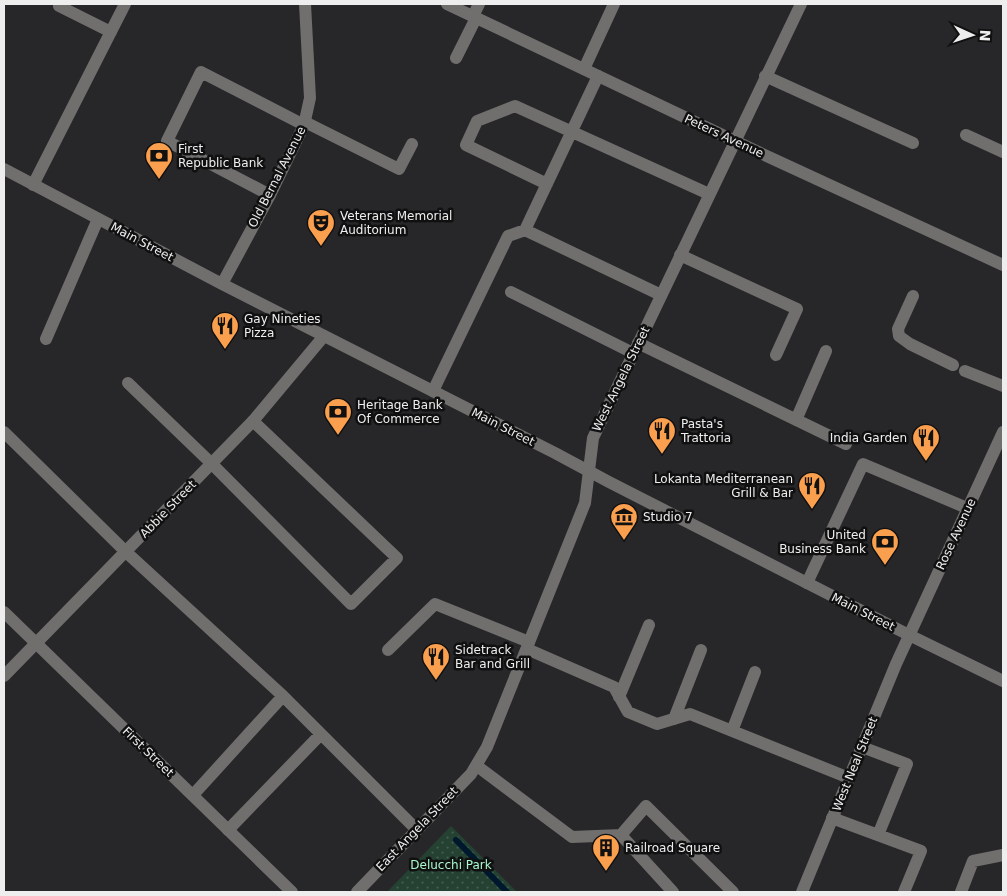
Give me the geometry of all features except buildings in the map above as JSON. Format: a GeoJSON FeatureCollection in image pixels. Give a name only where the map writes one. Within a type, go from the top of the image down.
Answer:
{"type":"FeatureCollection","features":[{"type":"Feature","properties":{"kind":"street"},"geometry":{"type":"LineString","coordinates":[[33,184],[125,4]]}},
{"type":"Feature","properties":{"kind":"street","name":"Old Bernal Avenue"},"geometry":{"type":"LineString","coordinates":[[222,284],[270,195],[304,124],[310,98],[305,4]]}},
{"type":"Feature","properties":{"kind":"street","name":"Peters Avenue"},"geometry":{"type":"LineString","coordinates":[[447,4],[1003,265]]}},
{"type":"Feature","properties":{"kind":"street"},"geometry":{"type":"LineString","coordinates":[[456,58],[479,4]]}},
{"type":"Feature","properties":{"kind":"street"},"geometry":{"type":"LineString","coordinates":[[584,69],[614,4]]}},
{"type":"Feature","properties":{"kind":"street","name":"West Angela Street"},"geometry":{"type":"LineString","coordinates":[[477,766],[487,748],[585,503],[593,438],[801,4]]}},
{"type":"Feature","properties":{"kind":"street"},"geometry":{"type":"LineString","coordinates":[[60,6],[110,32]]}},
{"type":"Feature","properties":{"kind":"street"},"geometry":{"type":"LineString","coordinates":[[270,195],[166,141],[201,72],[398,169],[412,144]]}},
{"type":"Feature","properties":{"kind":"street"},"geometry":{"type":"LineString","coordinates":[[525,230],[598,76]]}},
{"type":"Feature","properties":{"kind":"street"},"geometry":{"type":"LineString","coordinates":[[765,76],[913,144]]}},
{"type":"Feature","properties":{"kind":"street"},"geometry":{"type":"LineString","coordinates":[[546,184],[466,145],[478,122],[515,106],[709,194]]}},
{"type":"Feature","properties":{"kind":"street"},"geometry":{"type":"LineString","coordinates":[[966,135],[1003,152]]}},
{"type":"Feature","properties":{"kind":"street","name":"Main Street"},"geometry":{"type":"LineString","coordinates":[[4,169],[222,284],[909,636],[1003,681]]}},
{"type":"Feature","properties":{"kind":"street"},"geometry":{"type":"LineString","coordinates":[[46,339],[98,219]]}},
{"type":"Feature","properties":{"kind":"street"},"geometry":{"type":"LineString","coordinates":[[433,391],[508,236],[525,230],[661,295]]}},
{"type":"Feature","properties":{"kind":"street"},"geometry":{"type":"LineString","coordinates":[[680,255],[798,309],[776,355]]}},
{"type":"Feature","properties":{"kind":"street"},"geometry":{"type":"LineString","coordinates":[[511,292],[846,444]]}},
{"type":"Feature","properties":{"kind":"street"},"geometry":{"type":"LineString","coordinates":[[913,296],[898,329],[899,336],[910,344],[953,365]]}},
{"type":"Feature","properties":{"kind":"street","name":"Abbie Street"},"geometry":{"type":"LineString","coordinates":[[4,676],[253,421],[324,336]]}},
{"type":"Feature","properties":{"kind":"street"},"geometry":{"type":"LineString","coordinates":[[796,420],[826,351]]}},
{"type":"Feature","properties":{"kind":"street"},"geometry":{"type":"LineString","coordinates":[[965,371],[1003,386]]}},
{"type":"Feature","properties":{"kind":"street"},"geometry":{"type":"LineString","coordinates":[[128,383],[212,464],[351,604],[397,558],[253,421]]}},
{"type":"Feature","properties":{"kind":"street"},"geometry":{"type":"LineString","coordinates":[[4,432],[126,552],[283,696],[417,830]]}},
{"type":"Feature","properties":{"kind":"street","name":"Rose Avenue"},"geometry":{"type":"LineString","coordinates":[[909,636],[1003,432]]}},
{"type":"Feature","properties":{"kind":"street"},"geometry":{"type":"LineString","coordinates":[[807,583],[863,464],[967,508]]}},
{"type":"Feature","properties":{"kind":"street"},"geometry":{"type":"LineString","coordinates":[[388,650],[435,604],[614,687],[628,712],[657,724],[690,714],[849,778]]}},
{"type":"Feature","properties":{"kind":"street","name":"First Street"},"geometry":{"type":"LineString","coordinates":[[4,612],[292,892]]}},
{"type":"Feature","properties":{"kind":"street"},"geometry":{"type":"LineString","coordinates":[[619,697],[649,625]]}},
{"type":"Feature","properties":{"kind":"street","name":"West Neal Street"},"geometry":{"type":"LineString","coordinates":[[802,892],[909,636]]}},
{"type":"Feature","properties":{"kind":"street"},"geometry":{"type":"LineString","coordinates":[[674,719],[701,650]]}},
{"type":"Feature","properties":{"kind":"street"},"geometry":{"type":"LineString","coordinates":[[732,731],[755,672]]}},
{"type":"Feature","properties":{"kind":"street"},"geometry":{"type":"LineString","coordinates":[[193,795],[283,696]]}},
{"type":"Feature","properties":{"kind":"street"},"geometry":{"type":"LineString","coordinates":[[228,830],[321,734]]}},
{"type":"Feature","properties":{"kind":"street"},"geometry":{"type":"LineString","coordinates":[[862,747],[907,764],[878,835]]}},
{"type":"Feature","properties":{"kind":"street"},"geometry":{"type":"LineString","coordinates":[[477,766],[572,837],[621,835],[646,806],[733,892]]}},
{"type":"Feature","properties":{"kind":"street","name":"East Angela Street"},"geometry":{"type":"LineString","coordinates":[[357,892],[477,766]]}},
{"type":"Feature","properties":{"kind":"street"},"geometry":{"type":"LineString","coordinates":[[832,818],[921,851],[904,892]]}},
{"type":"Feature","properties":{"kind":"street"},"geometry":{"type":"LineString","coordinates":[[621,835],[673,892]]}},
{"type":"Feature","properties":{"kind":"street"},"geometry":{"type":"LineString","coordinates":[[961,892],[973,861],[1003,854]]}},
{"type":"Feature","properties":{"kind":"green space","name":"Delucchi Park"},"geometry":{"type":"Polygon","coordinates":[[[451,826],[517,892],[387,892],[451,826]]]}},
{"type":"Feature","properties":{"kind":"waterway"},"geometry":{"type":"LineString","coordinates":[[456,840],[507,892]]}},
{"type":"Feature","properties":{"kind":"place","name":"First Republic Bank"},"geometry":{"type":"Point","coordinates":[159,180]}},
{"type":"Feature","properties":{"kind":"place","name":"Veterans Memorial Auditorium"},"geometry":{"type":"Point","coordinates":[321,247]}},
{"type":"Feature","properties":{"kind":"place","name":"Gay Nineties Pizza"},"geometry":{"type":"Point","coordinates":[225,350]}},
{"type":"Feature","properties":{"kind":"place","name":"Heritage Bank Of Commerce"},"geometry":{"type":"Point","coordinates":[338,436]}},
{"type":"Feature","properties":{"kind":"place","name":"Pasta's Trattoria"},"geometry":{"type":"Point","coordinates":[662,455]}},
{"type":"Feature","properties":{"kind":"place","name":"India Garden"},"geometry":{"type":"Point","coordinates":[926,462]}},
{"type":"Feature","properties":{"kind":"place","name":"Lokanta Mediterranean Grill & Bar"},"geometry":{"type":"Point","coordinates":[812,510]}},
{"type":"Feature","properties":{"kind":"place","name":"Studio 7"},"geometry":{"type":"Point","coordinates":[624,541]}},
{"type":"Feature","properties":{"kind":"place","name":"United Business Bank"},"geometry":{"type":"Point","coordinates":[885,566]}},
{"type":"Feature","properties":{"kind":"place","name":"Sidetrack Bar and Grill"},"geometry":{"type":"Point","coordinates":[436,681]}},
{"type":"Feature","properties":{"kind":"place","name":"Railroad Square"},"geometry":{"type":"Point","coordinates":[606,872]}}]}
